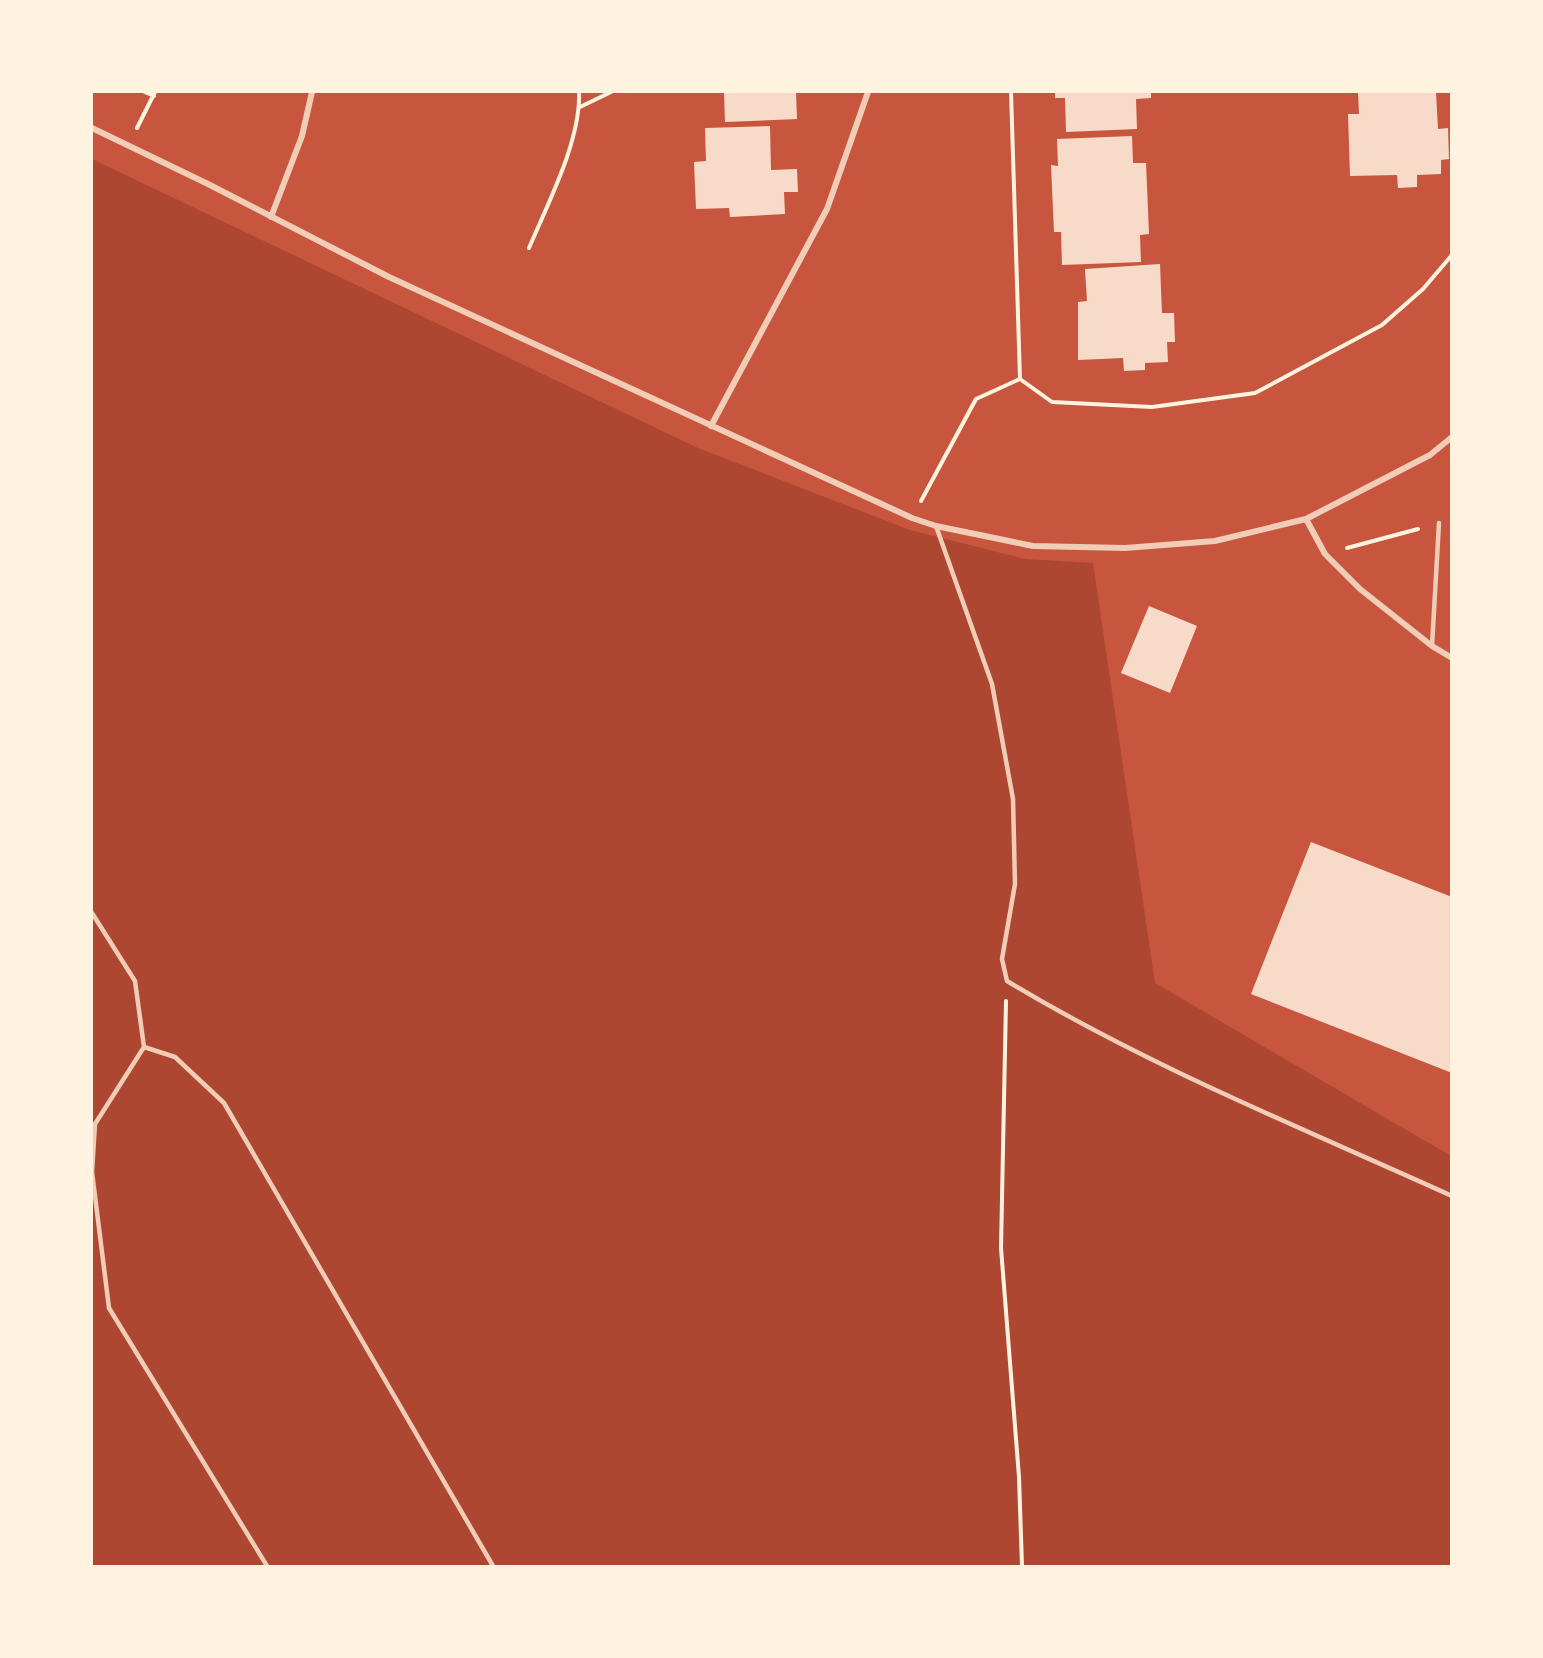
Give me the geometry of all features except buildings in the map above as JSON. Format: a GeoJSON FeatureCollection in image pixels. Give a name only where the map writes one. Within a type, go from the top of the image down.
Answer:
{"type":"FeatureCollection","features":[{"type":"Feature","properties":{"kind":"street"},"geometry":{"type":"LineString","coordinates":[[271,217],[302,136],[312,92]]}},
{"type":"Feature","properties":{"kind":"street"},"geometry":{"type":"LineString","coordinates":[[711,426],[827,209],[868,92]]}},
{"type":"Feature","properties":{"kind":"street"},"geometry":{"type":"LineString","coordinates":[[92,128],[389,277],[912,518],[936,526],[1033,546],[1125,548],[1215,542],[1306,519],[1430,455],[1452,437]]}},
{"type":"Feature","properties":{"kind":"street"},"geometry":{"type":"LineString","coordinates":[[1306,519],[1324,554],[1360,589],[1432,646],[1452,658]]}},
{"type":"Feature","properties":{"kind":"lane"},"geometry":{"type":"LineString","coordinates":[[1432,646],[1440,524]]}},
{"type":"Feature","properties":{"kind":"lane"},"geometry":{"type":"LineString","coordinates":[[936,526],[992,684],[1013,799],[1015,884],[1002,959],[1007,981],[1165,1066],[1452,1196]]}},
{"type":"Feature","properties":{"kind":"lane"},"geometry":{"type":"LineString","coordinates":[[92,913],[135,981],[144,1047],[95,1124],[92,1172],[109,1308],[267,1566]]}},
{"type":"Feature","properties":{"kind":"lane"},"geometry":{"type":"LineString","coordinates":[[144,1047],[175,1057],[224,1103],[493,1566]]}},
{"type":"Feature","properties":{"kind":"path"},"geometry":{"type":"LineString","coordinates":[[128,145],[154,94],[145,92]]}},
{"type":"Feature","properties":{"kind":"path"},"geometry":{"type":"LineString","coordinates":[[529,248],[563,168],[580,107],[579,92]]}},
{"type":"Feature","properties":{"kind":"path"},"geometry":{"type":"LineString","coordinates":[[580,107],[611,92]]}},
{"type":"Feature","properties":{"kind":"path"},"geometry":{"type":"LineString","coordinates":[[1011,92],[1020,379]]}},
{"type":"Feature","properties":{"kind":"path"},"geometry":{"type":"LineString","coordinates":[[1020,379],[1052,402],[1152,407],[1255,393],[1382,325],[1424,289],[1452,255]]}},
{"type":"Feature","properties":{"kind":"path"},"geometry":{"type":"LineString","coordinates":[[912,518],[976,399],[1020,379]]}},
{"type":"Feature","properties":{"kind":"path"},"geometry":{"type":"LineString","coordinates":[[1324,554],[1440,524]]}},
{"type":"Feature","properties":{"kind":"path"},"geometry":{"type":"LineString","coordinates":[[1007,981],[1001,1248],[1019,1476],[1022,1566]]}},
{"type":"Feature","properties":{"kind":"shaded area"},"geometry":{"type":"Polygon","coordinates":[[[92,159],[698,448],[910,530],[1025,559],[1093,563],[1155,983],[1451,1156],[1451,1566],[92,1566],[92,159]]]}}]}
